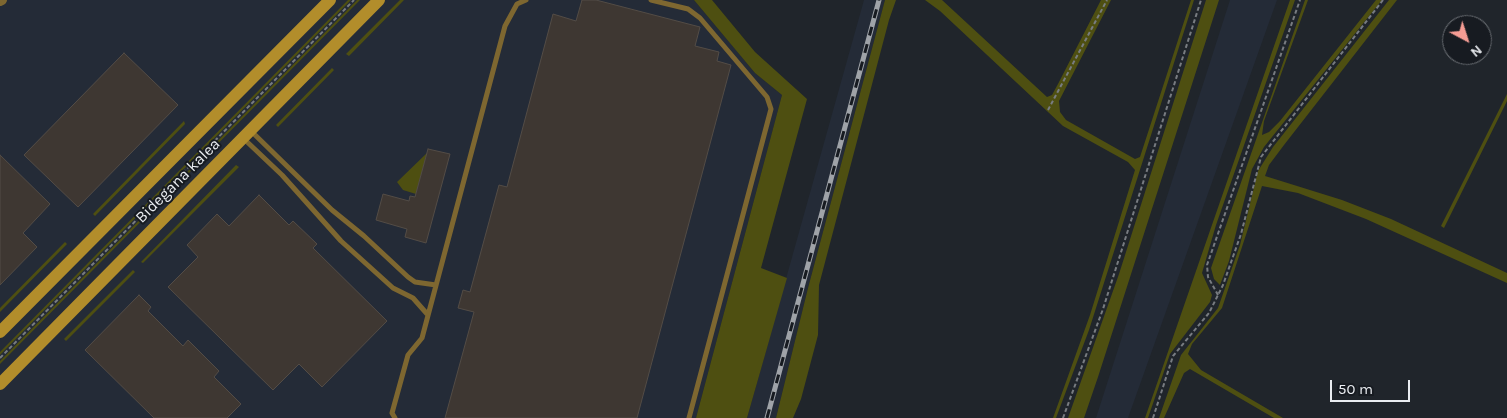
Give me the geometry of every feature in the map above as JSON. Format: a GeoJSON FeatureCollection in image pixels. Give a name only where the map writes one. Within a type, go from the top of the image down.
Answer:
{"type":"FeatureCollection","features":[{"type":"Feature","properties":{"kind":"street","name":"Bidegana kalea"},"geometry":{"type":"LineString","coordinates":[[0,332],[330,0]]}},
{"type":"Feature","properties":{"kind":"street","name":"Bidegana kalea"},"geometry":{"type":"LineString","coordinates":[[0,384],[379,0]]}},
{"type":"Feature","properties":{"kind":"lane"},"geometry":{"type":"LineString","coordinates":[[395,418],[392,413],[408,355],[422,338],[505,26],[518,4],[526,0]]}},
{"type":"Feature","properties":{"kind":"lane"},"geometry":{"type":"LineString","coordinates":[[651,0],[688,9],[700,18],[767,97],[771,109],[689,418]]}},
{"type":"Feature","properties":{"kind":"lane"},"geometry":{"type":"LineString","coordinates":[[246,134],[364,236],[396,267],[415,282],[436,285]]}},
{"type":"Feature","properties":{"kind":"lane"},"geometry":{"type":"LineString","coordinates":[[246,134],[314,214],[341,241],[392,288],[414,298],[428,315]]}},
{"type":"Feature","properties":{"kind":"path"},"geometry":{"type":"LineString","coordinates":[[0,358],[354,0]]}},
{"type":"Feature","properties":{"kind":"path"},"geometry":{"type":"LineString","coordinates":[[1048,110],[1107,0]]}},
{"type":"Feature","properties":{"kind":"path"},"geometry":{"type":"LineString","coordinates":[[1063,418],[1103,309],[1201,0]]}},
{"type":"Feature","properties":{"kind":"path"},"geometry":{"type":"LineString","coordinates":[[1218,295],[1208,277],[1207,265],[1300,0]]}},
{"type":"Feature","properties":{"kind":"path"},"geometry":{"type":"LineString","coordinates":[[1154,418],[1173,356],[1209,313],[1218,295],[1241,234],[1261,157],[1383,0]]}},
{"type":"Feature","properties":{"kind":"shaded area"},"geometry":{"type":"Polygon","coordinates":[[[0,0],[694,0],[755,73],[782,95],[696,418],[0,418],[0,0]]]}},
{"type":"Feature","properties":{"kind":"shaded area"},"geometry":{"type":"Polygon","coordinates":[[[348,0],[351,0],[0,355],[0,352],[348,0]]]}},
{"type":"Feature","properties":{"kind":"shaded area"},"geometry":{"type":"Polygon","coordinates":[[[357,0],[360,0],[0,364],[0,361],[357,0]]]}},
{"type":"Feature","properties":{"kind":"shaded area"},"geometry":{"type":"Polygon","coordinates":[[[400,0],[404,0],[349,56],[346,54],[400,0]]]}},
{"type":"Feature","properties":{"kind":"shaded area"},"geometry":{"type":"Polygon","coordinates":[[[694,0],[712,0],[755,52],[807,99],[761,268],[787,278],[747,418],[696,418],[782,95],[755,73],[694,0]]]}},
{"type":"Feature","properties":{"kind":"shaded area"},"geometry":{"type":"Polygon","coordinates":[[[864,0],[885,0],[808,288],[776,418],[747,418],[864,0]]]}},
{"type":"Feature","properties":{"kind":"shaded area"},"geometry":{"type":"Polygon","coordinates":[[[885,0],[896,0],[889,20],[819,285],[818,335],[801,399],[793,418],[776,418],[808,288],[885,0]]]}},
{"type":"Feature","properties":{"kind":"shaded area"},"geometry":{"type":"Polygon","coordinates":[[[925,0],[942,0],[1047,97],[1052,95],[1101,0],[1111,0],[1059,101],[1060,112],[1066,120],[1135,159],[1140,157],[1191,0],[1194,0],[1089,330],[1056,418],[1053,418],[1090,315],[1135,170],[1128,162],[1063,126],[940,11],[925,0]]]}},
{"type":"Feature","properties":{"kind":"shaded area"},"geometry":{"type":"Polygon","coordinates":[[[1206,0],[1219,0],[1098,377],[1084,418],[1068,418],[1119,274],[1206,0]]]}},
{"type":"Feature","properties":{"kind":"shaded area"},"geometry":{"type":"Polygon","coordinates":[[[1230,0],[1277,0],[1128,418],[1096,418],[1230,0]]]}},
{"type":"Feature","properties":{"kind":"shaded area"},"geometry":{"type":"Polygon","coordinates":[[[1290,0],[1295,0],[1216,225],[1202,273],[1212,295],[1210,302],[1170,354],[1148,418],[1145,418],[1290,0]]]}},
{"type":"Feature","properties":{"kind":"shaded area"},"geometry":{"type":"Polygon","coordinates":[[[1305,0],[1308,0],[1264,121],[1262,135],[1269,132],[1280,121],[1376,0],[1382,0],[1264,147],[1252,169],[1229,261],[1220,285],[1214,279],[1211,268],[1305,0]]]}},
{"type":"Feature","properties":{"kind":"shaded area"},"geometry":{"type":"Polygon","coordinates":[[[1389,0],[1397,0],[1269,165],[1265,176],[1342,200],[1391,219],[1507,273],[1507,283],[1366,219],[1298,193],[1262,186],[1222,308],[1192,344],[1188,354],[1201,370],[1283,418],[1274,418],[1190,369],[1184,373],[1164,418],[1159,418],[1181,355],[1218,308],[1240,245],[1258,171],[1273,147],[1389,0]]]}},
{"type":"Feature","properties":{"kind":"shaded area"},"geometry":{"type":"Polygon","coordinates":[[[332,68],[334,70],[278,127],[276,125],[332,68]]]}},
{"type":"Feature","properties":{"kind":"shaded area"},"geometry":{"type":"Polygon","coordinates":[[[1507,94],[1507,101],[1444,228],[1441,226],[1507,94]]]}},
{"type":"Feature","properties":{"kind":"shaded area"},"geometry":{"type":"Polygon","coordinates":[[[184,121],[185,124],[95,216],[93,214],[184,121]]]}},
{"type":"Feature","properties":{"kind":"shaded area"},"geometry":{"type":"Polygon","coordinates":[[[427,153],[416,194],[403,190],[397,182],[427,153]]]}},
{"type":"Feature","properties":{"kind":"shaded area"},"geometry":{"type":"Polygon","coordinates":[[[236,165],[239,167],[143,263],[141,262],[236,165]]]}},
{"type":"Feature","properties":{"kind":"shaded area"},"geometry":{"type":"Polygon","coordinates":[[[65,242],[67,244],[0,312],[0,308],[65,242]]]}},
{"type":"Feature","properties":{"kind":"shaded area"},"geometry":{"type":"Polygon","coordinates":[[[133,270],[135,272],[66,341],[64,339],[133,270]]]}},
{"type":"Feature","properties":{"kind":"building"},"geometry":{"type":"Polygon","coordinates":[[[582,0],[596,0],[700,27],[695,46],[719,52],[717,61],[731,65],[637,418],[445,418],[474,312],[458,308],[463,290],[470,292],[499,185],[507,187],[553,14],[576,21],[582,0]]]}},
{"type":"Feature","properties":{"kind":"building"},"geometry":{"type":"Polygon","coordinates":[[[124,53],[178,105],[78,207],[24,155],[124,53]]]}},
{"type":"Feature","properties":{"kind":"building"},"geometry":{"type":"Polygon","coordinates":[[[428,149],[450,154],[426,243],[405,237],[407,229],[376,220],[383,194],[409,201],[410,196],[415,197],[428,149]]]}},
{"type":"Feature","properties":{"kind":"building"},"geometry":{"type":"Polygon","coordinates":[[[0,155],[50,204],[23,233],[37,247],[0,285],[0,155]]]}},
{"type":"Feature","properties":{"kind":"building"},"geometry":{"type":"Polygon","coordinates":[[[259,195],[289,225],[293,221],[317,244],[313,248],[387,321],[322,387],[299,364],[273,390],[168,287],[198,257],[187,245],[217,214],[229,226],[259,195]]]}},
{"type":"Feature","properties":{"kind":"building"},"geometry":{"type":"Polygon","coordinates":[[[139,295],[151,307],[148,311],[183,346],[188,340],[219,371],[214,377],[241,404],[227,418],[154,418],[85,350],[139,295]]]}},
{"type":"Feature","properties":{"kind":"railway"},"geometry":{"type":"LineString","coordinates":[[767,418],[879,0]]}}]}
